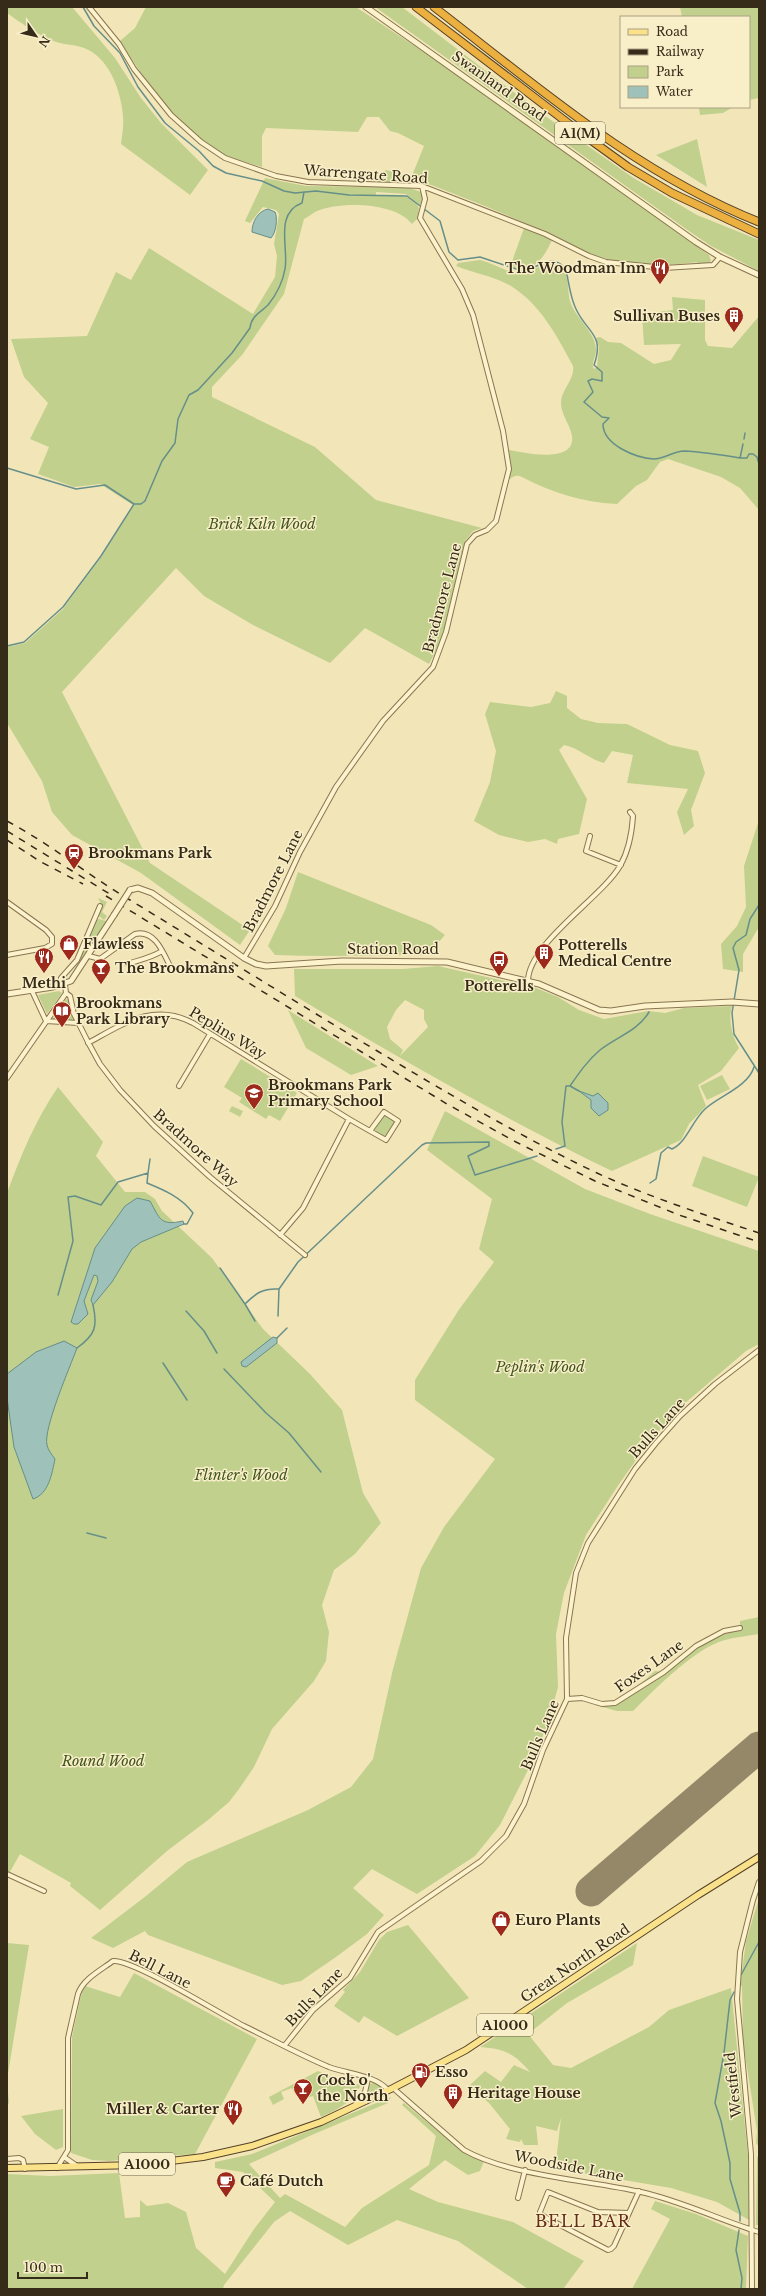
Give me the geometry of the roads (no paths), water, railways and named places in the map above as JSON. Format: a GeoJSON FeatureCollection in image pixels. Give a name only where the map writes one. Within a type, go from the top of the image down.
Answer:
{"type":"FeatureCollection","features":[{"type":"Feature","properties":{"kind":"highway","name":"A1(M)"},"geometry":{"type":"LineString","coordinates":[[416,7],[581,134],[628,166],[672,193],[759,234]]}},
{"type":"Feature","properties":{"kind":"highway","name":"A1(M)"},"geometry":{"type":"LineString","coordinates":[[434,7],[623,150],[682,187],[759,222]]}},
{"type":"Feature","properties":{"kind":"main road","name":"Great North Road"},"geometry":{"type":"LineString","coordinates":[[7,2168],[57,2168],[171,2162],[222,2153],[291,2134],[353,2108],[484,2039],[698,1895],[759,1857]]}},
{"type":"Feature","properties":{"kind":"street","name":"Warrengate Road"},"geometry":{"type":"LineString","coordinates":[[89,7],[119,44],[134,69],[171,115],[216,153],[276,176],[295,180],[422,186],[436,190],[496,216],[545,234],[589,256],[606,262],[652,268],[691,268],[713,265],[720,257]]}},
{"type":"Feature","properties":{"kind":"street","name":"Swanland Road"},"geometry":{"type":"LineString","coordinates":[[366,7],[720,257],[759,276]]}},
{"type":"Feature","properties":{"kind":"street"},"geometry":{"type":"LineString","coordinates":[[422,186],[425,197],[436,190]]}},
{"type":"Feature","properties":{"kind":"street","name":"Bradmore Lane"},"geometry":{"type":"LineString","coordinates":[[244,958],[271,912],[300,852],[340,782],[383,721],[433,667],[446,632],[467,544],[475,535],[492,526],[498,514],[508,469],[501,424],[473,315],[462,289],[421,222],[421,208],[425,197]]}},
{"type":"Feature","properties":{"kind":"street"},"geometry":{"type":"LineString","coordinates":[[528,981],[528,973],[535,959],[562,926],[621,865],[629,845],[634,816],[630,812]]}},
{"type":"Feature","properties":{"kind":"street"},"geometry":{"type":"LineString","coordinates":[[590,836],[586,851],[621,865]]}},
{"type":"Feature","properties":{"kind":"street","name":"Station Road"},"geometry":{"type":"LineString","coordinates":[[63,985],[74,978],[130,890],[138,888],[152,893],[244,958],[256,964],[266,966],[342,961],[447,962],[528,981],[599,1010],[611,1011],[645,1006],[734,1002],[759,1004]]}},
{"type":"Feature","properties":{"kind":"street"},"geometry":{"type":"LineString","coordinates":[[7,902],[50,933],[52,944],[45,948],[7,955]]}},
{"type":"Feature","properties":{"kind":"street"},"geometry":{"type":"LineString","coordinates":[[7,994],[63,985],[61,978],[77,961],[100,906]]}},
{"type":"Feature","properties":{"kind":"street"},"geometry":{"type":"LineString","coordinates":[[89,956],[100,959],[135,934],[142,932],[151,935],[162,951],[172,970]]}},
{"type":"Feature","properties":{"kind":"street"},"geometry":{"type":"LineString","coordinates":[[127,964],[137,959],[152,957],[162,951]]}},
{"type":"Feature","properties":{"kind":"street"},"geometry":{"type":"LineString","coordinates":[[77,961],[83,965]]}},
{"type":"Feature","properties":{"kind":"street","name":"Bradmore Way"},"geometry":{"type":"LineString","coordinates":[[63,985],[66,993],[70,996],[78,1023],[88,1043],[110,1077],[154,1126],[210,1177],[305,1255]]}},
{"type":"Feature","properties":{"kind":"street"},"geometry":{"type":"LineString","coordinates":[[32,991],[46,1021],[49,1023],[78,1023]]}},
{"type":"Feature","properties":{"kind":"street"},"geometry":{"type":"LineString","coordinates":[[7,1078],[66,993]]}},
{"type":"Feature","properties":{"kind":"street","name":"Peplins Way"},"geometry":{"type":"LineString","coordinates":[[88,1043],[135,1018],[153,1014],[180,1017],[349,1119],[370,1131],[386,1140],[398,1121],[384,1112],[370,1131]]}},
{"type":"Feature","properties":{"kind":"street"},"geometry":{"type":"LineString","coordinates":[[179,1086],[210,1034]]}},
{"type":"Feature","properties":{"kind":"street"},"geometry":{"type":"LineString","coordinates":[[280,1235],[303,1208],[349,1119]]}},
{"type":"Feature","properties":{"kind":"street","name":"Bulls Lane"},"geometry":{"type":"LineString","coordinates":[[285,2045],[313,2010],[350,1978],[378,1932],[475,1865],[498,1845],[524,1804],[543,1750],[567,1699],[566,1630],[576,1573],[588,1543],[635,1469],[656,1443],[680,1416],[715,1384],[759,1350]]}},
{"type":"Feature","properties":{"kind":"street","name":"Foxes Lane"},"geometry":{"type":"LineString","coordinates":[[567,1699],[582,1698],[602,1704],[615,1704],[664,1672],[696,1646],[724,1631],[740,1628]]}},
{"type":"Feature","properties":{"kind":"street"},"geometry":{"type":"LineString","coordinates":[[8,1874],[44,1891]]}},
{"type":"Feature","properties":{"kind":"street","name":"Westfield"},"geometry":{"type":"LineString","coordinates":[[752,2289],[752,2154],[737,1999],[740,1952],[752,1900],[759,1882]]}},
{"type":"Feature","properties":{"kind":"street","name":"Bell Lane"},"geometry":{"type":"LineString","coordinates":[[57,2168],[68,2150],[68,2038],[78,1994],[80,1988],[87,1980],[113,1961],[123,1962],[149,1974],[243,2026],[329,2067],[368,2079],[391,2089]]}},
{"type":"Feature","properties":{"kind":"street"},"geometry":{"type":"LineString","coordinates":[[353,2108],[365,2092],[368,2079]]}},
{"type":"Feature","properties":{"kind":"street","name":"Woodside Lane"},"geometry":{"type":"LineString","coordinates":[[391,2089],[464,2150],[488,2161],[525,2170],[665,2197],[759,2232]]}},
{"type":"Feature","properties":{"kind":"street"},"geometry":{"type":"LineString","coordinates":[[64,2157],[80,2167]]}},
{"type":"Feature","properties":{"kind":"street"},"geometry":{"type":"LineString","coordinates":[[7,2159],[19,2158],[23,2160],[25,2169]]}},
{"type":"Feature","properties":{"kind":"street"},"geometry":{"type":"LineString","coordinates":[[518,2198],[525,2170]]}},
{"type":"Feature","properties":{"kind":"street"},"geometry":{"type":"LineString","coordinates":[[629,2213],[598,2212],[548,2192],[540,2212],[541,2215],[608,2250],[614,2246],[629,2213],[639,2191]]}},
{"type":"Feature","properties":{"kind":"water"},"geometry":{"type":"Polygon","coordinates":[[[268,209],[275,212],[276,218],[275,229],[271,238],[252,232],[253,224],[256,218],[261,212],[268,209]]]}},
{"type":"Feature","properties":{"kind":"water"},"geometry":{"type":"Polygon","coordinates":[[[579,1091],[593,1096],[598,1093],[608,1103],[608,1110],[599,1116],[591,1108],[591,1100],[579,1091]]]}},
{"type":"Feature","properties":{"kind":"water"},"geometry":{"type":"Polygon","coordinates":[[[137,1198],[150,1201],[159,1217],[165,1222],[170,1223],[183,1221],[184,1224],[141,1242],[132,1249],[112,1282],[93,1305],[91,1300],[98,1281],[97,1276],[94,1275],[84,1301],[88,1314],[78,1324],[74,1324],[71,1322],[95,1248],[125,1206],[137,1198]]]}},
{"type":"Feature","properties":{"kind":"water"},"geometry":{"type":"Polygon","coordinates":[[[273,1337],[277,1338],[277,1343],[246,1367],[242,1366],[241,1362],[273,1337]]]}},
{"type":"Feature","properties":{"kind":"water"},"geometry":{"type":"Polygon","coordinates":[[[64,1341],[77,1348],[49,1426],[47,1445],[49,1451],[55,1459],[51,1476],[43,1493],[33,1499],[14,1447],[7,1398],[7,1374],[36,1352],[64,1341]]]}},
{"type":"Feature","properties":{"kind":"waterway"},"geometry":{"type":"LineString","coordinates":[[83,7],[94,26],[120,53],[138,87],[165,123],[199,151],[213,166],[226,173],[262,181],[284,191],[295,193],[316,191],[349,195],[407,196],[440,221],[449,252],[458,260],[480,257],[522,271],[551,261],[561,265],[566,270],[571,295],[576,309],[596,340],[597,355],[594,365],[602,372],[602,381],[592,379],[588,381],[593,392],[584,402],[602,417],[609,418],[603,424],[604,431],[614,444],[630,453],[654,459],[684,451],[740,458]]}},
{"type":"Feature","properties":{"kind":"waterway"},"geometry":{"type":"LineString","coordinates":[[7,646],[24,642],[63,607],[101,556],[134,504],[141,504],[145,501],[162,461],[175,443],[178,419],[189,395],[198,390],[232,353],[250,328],[254,317],[268,305],[279,288],[283,278],[286,261],[284,232],[285,223],[293,208],[302,203],[304,192]]}},
{"type":"Feature","properties":{"kind":"waterway"},"geometry":{"type":"LineString","coordinates":[[744,439],[745,433]]}},
{"type":"Feature","properties":{"kind":"waterway"},"geometry":{"type":"LineString","coordinates":[[743,444],[740,458],[747,458],[749,454],[753,454],[757,457],[759,464]]}},
{"type":"Feature","properties":{"kind":"waterway"},"geometry":{"type":"LineString","coordinates":[[7,468],[76,489],[105,485],[134,504]]}},
{"type":"Feature","properties":{"kind":"waterway"},"geometry":{"type":"LineString","coordinates":[[759,905],[750,919],[746,935],[736,942],[733,948],[739,970],[732,1013],[734,1034],[759,1073]]}},
{"type":"Feature","properties":{"kind":"waterway"},"geometry":{"type":"LineString","coordinates":[[556,1149],[565,1146],[562,1122],[566,1086],[570,1086],[584,1067],[600,1050],[633,1029],[649,1012]]}},
{"type":"Feature","properties":{"kind":"waterway"},"geometry":{"type":"LineString","coordinates":[[650,1183],[656,1179],[661,1153],[668,1147],[672,1149],[677,1146],[686,1136],[700,1114],[711,1104],[740,1086],[751,1074],[754,1067]]}},
{"type":"Feature","properties":{"kind":"waterway"},"geometry":{"type":"LineString","coordinates":[[570,1086],[579,1091]]}},
{"type":"Feature","properties":{"kind":"waterway"},"geometry":{"type":"LineString","coordinates":[[278,1316],[279,1289],[298,1262],[422,1145],[426,1143],[489,1142],[489,1146],[468,1156],[475,1175],[537,1156]]}},
{"type":"Feature","properties":{"kind":"waterway"},"geometry":{"type":"LineString","coordinates":[[148,1173],[150,1159]]}},
{"type":"Feature","properties":{"kind":"waterway"},"geometry":{"type":"LineString","coordinates":[[58,1295],[73,1241],[68,1197],[75,1196],[101,1205],[118,1182],[148,1173],[147,1183],[178,1198],[193,1213],[187,1224],[184,1224]]}},
{"type":"Feature","properties":{"kind":"waterway"},"geometry":{"type":"LineString","coordinates":[[220,1268],[245,1304]]}},
{"type":"Feature","properties":{"kind":"waterway"},"geometry":{"type":"LineString","coordinates":[[255,1321],[245,1304],[264,1290],[279,1289]]}},
{"type":"Feature","properties":{"kind":"waterway"},"geometry":{"type":"LineString","coordinates":[[77,1348],[88,1339],[94,1330],[95,1319],[93,1305]]}},
{"type":"Feature","properties":{"kind":"waterway"},"geometry":{"type":"LineString","coordinates":[[186,1311],[204,1331],[217,1353]]}},
{"type":"Feature","properties":{"kind":"waterway"},"geometry":{"type":"LineString","coordinates":[[277,1338],[287,1328]]}},
{"type":"Feature","properties":{"kind":"waterway"},"geometry":{"type":"LineString","coordinates":[[163,1363],[187,1400]]}},
{"type":"Feature","properties":{"kind":"waterway"},"geometry":{"type":"LineString","coordinates":[[224,1369],[266,1413],[289,1433],[321,1472]]}},
{"type":"Feature","properties":{"kind":"waterway"},"geometry":{"type":"LineString","coordinates":[[87,1533],[106,1538]]}},
{"type":"Feature","properties":{"kind":"waterway"},"geometry":{"type":"LineString","coordinates":[[741,1975],[759,1942]]}},
{"type":"Feature","properties":{"kind":"waterway"},"geometry":{"type":"LineString","coordinates":[[734,1992],[730,2000],[724,2053],[715,2103],[721,2121],[730,2163],[730,2179],[740,2213],[740,2221]]}},
{"type":"Feature","properties":{"kind":"waterway"},"geometry":{"type":"LineString","coordinates":[[739,2230],[736,2250],[742,2278],[741,2289]]}},
{"type":"Feature","properties":{"kind":"waterway"},"geometry":{"type":"LineString","coordinates":[[109,2289],[133,2289]]}},
{"type":"Feature","properties":{"kind":"railway"},"geometry":{"type":"LineString","coordinates":[[7,821],[114,890],[476,1110],[566,1158],[617,1182],[677,1205],[759,1233]]}},
{"type":"Feature","properties":{"kind":"railway"},"geometry":{"type":"LineString","coordinates":[[7,831],[113,896]]}},
{"type":"Feature","properties":{"kind":"railway"},"geometry":{"type":"LineString","coordinates":[[7,840],[41,862],[83,884]]}},
{"type":"Feature","properties":{"kind":"railway"},"geometry":{"type":"LineString","coordinates":[[106,896],[447,1104],[516,1142],[595,1181],[679,1215],[759,1242]]}},
{"type":"Feature","properties":{"kind":"place","name":"The Woodman Inn"},"geometry":{"type":"Point","coordinates":[660,285]}},
{"type":"Feature","properties":{"kind":"place","name":"Sullivan Buses"},"geometry":{"type":"Point","coordinates":[734,333]}},
{"type":"Feature","properties":{"kind":"place","name":"Brookmans Park"},"geometry":{"type":"Point","coordinates":[74,870]}},
{"type":"Feature","properties":{"kind":"place","name":"Flawless"},"geometry":{"type":"Point","coordinates":[69,961]}},
{"type":"Feature","properties":{"kind":"place","name":"Potterells Medical Centre"},"geometry":{"type":"Point","coordinates":[544,970]}},
{"type":"Feature","properties":{"kind":"place","name":"Methi"},"geometry":{"type":"Point","coordinates":[44,974]}},
{"type":"Feature","properties":{"kind":"place","name":"Potterells"},"geometry":{"type":"Point","coordinates":[499,977]}},
{"type":"Feature","properties":{"kind":"place","name":"The Brookmans"},"geometry":{"type":"Point","coordinates":[101,985]}},
{"type":"Feature","properties":{"kind":"place","name":"Brookmans Park Library"},"geometry":{"type":"Point","coordinates":[62,1028]}},
{"type":"Feature","properties":{"kind":"place","name":"Brookmans Park Primary School"},"geometry":{"type":"Point","coordinates":[254,1110]}},
{"type":"Feature","properties":{"kind":"place","name":"Euro Plants"},"geometry":{"type":"Point","coordinates":[501,1937]}},
{"type":"Feature","properties":{"kind":"place","name":"Esso"},"geometry":{"type":"Point","coordinates":[421,2089]}},
{"type":"Feature","properties":{"kind":"place","name":"Cock o' the North"},"geometry":{"type":"Point","coordinates":[303,2105]}},
{"type":"Feature","properties":{"kind":"place","name":"Heritage House"},"geometry":{"type":"Point","coordinates":[453,2110]}},
{"type":"Feature","properties":{"kind":"place","name":"Miller & Carter"},"geometry":{"type":"Point","coordinates":[233,2126]}},
{"type":"Feature","properties":{"kind":"place","name":"Café Dutch"},"geometry":{"type":"Point","coordinates":[226,2198]}},
{"type":"Feature","properties":{"kind":"district","name":"BELL BAR"},"geometry":{"type":"Point","coordinates":[583,2221]}},
{"type":"Feature","properties":{"kind":"park label","name":"Brick Kiln Wood"},"geometry":{"type":"Point","coordinates":[262,524]}},
{"type":"Feature","properties":{"kind":"park label","name":"Peplin's Wood"},"geometry":{"type":"Point","coordinates":[540,1367]}},
{"type":"Feature","properties":{"kind":"park label","name":"Flinter's Wood"},"geometry":{"type":"Point","coordinates":[241,1475]}},
{"type":"Feature","properties":{"kind":"park label","name":"Round Wood"},"geometry":{"type":"Point","coordinates":[103,1761]}}]}
